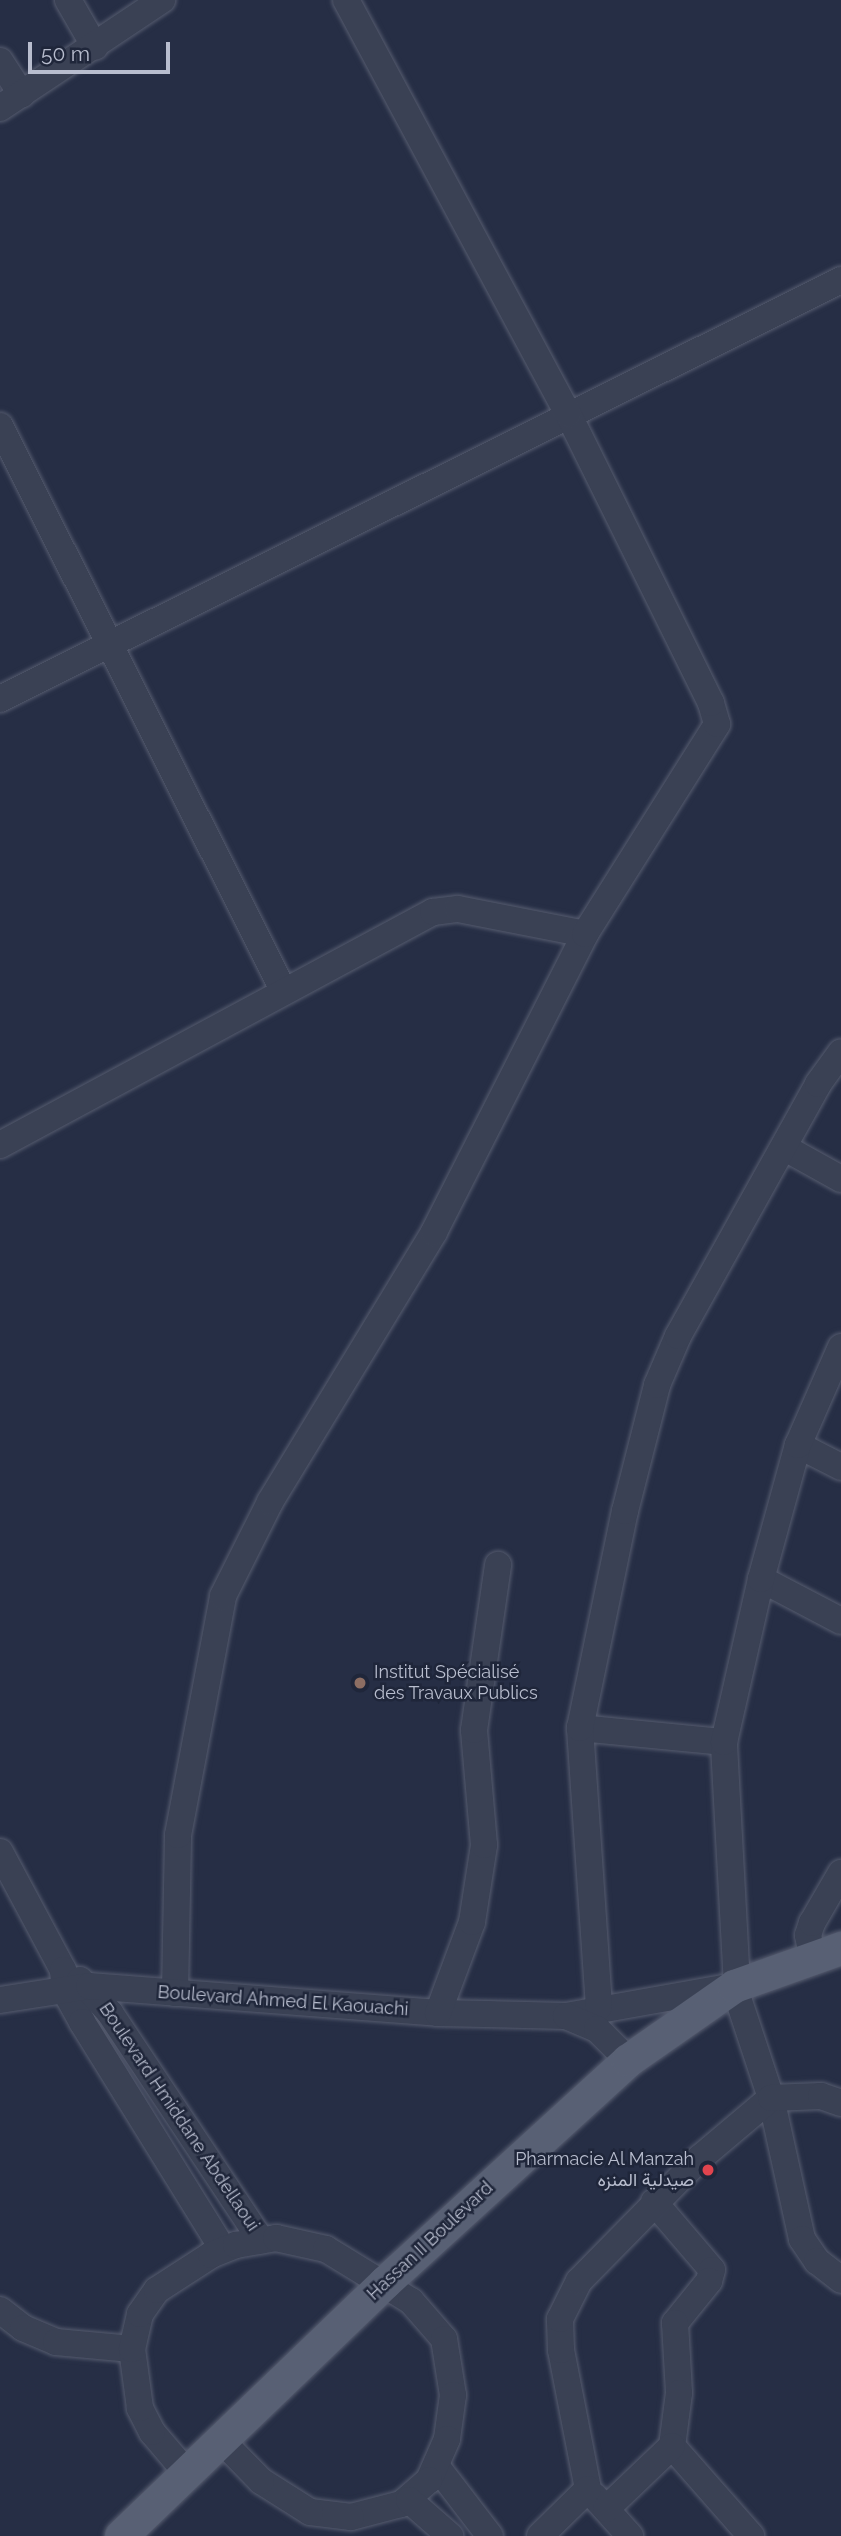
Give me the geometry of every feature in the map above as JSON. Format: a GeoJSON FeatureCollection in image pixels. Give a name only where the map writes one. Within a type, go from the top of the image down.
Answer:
{"type":"FeatureCollection","features":[{"type":"Feature","properties":{"kind":"main road","name":"Hassan II Boulevard"},"geometry":{"type":"LineString","coordinates":[[121,2536],[385,2282],[628,2060],[736,1985],[827,1952]]}},
{"type":"Feature","properties":{"kind":"street"},"geometry":{"type":"LineString","coordinates":[[68,0],[95,47]]}},
{"type":"Feature","properties":{"kind":"street"},"geometry":{"type":"LineString","coordinates":[[0,61],[11,101],[162,0]]}},
{"type":"Feature","properties":{"kind":"street"},"geometry":{"type":"LineString","coordinates":[[175,1993],[177,1835],[223,1596],[270,1502],[434,1232],[585,934],[718,724],[711,703],[568,414],[346,0]]}},
{"type":"Feature","properties":{"kind":"street"},"geometry":{"type":"LineString","coordinates":[[0,699],[841,280]]}},
{"type":"Feature","properties":{"kind":"street"},"geometry":{"type":"LineString","coordinates":[[0,426],[284,992]]}},
{"type":"Feature","properties":{"kind":"street"},"geometry":{"type":"LineString","coordinates":[[0,1145],[284,992],[445,909],[585,934]]}},
{"type":"Feature","properties":{"kind":"street"},"geometry":{"type":"LineString","coordinates":[[599,2007],[580,1728],[625,1511],[657,1385],[678,1336],[785,1148],[818,1084],[841,1052]]}},
{"type":"Feature","properties":{"kind":"street"},"geometry":{"type":"LineString","coordinates":[[785,1148],[841,1179]]}},
{"type":"Feature","properties":{"kind":"street"},"geometry":{"type":"LineString","coordinates":[[841,1347],[798,1445],[761,1579],[724,1742],[736,1985],[771,2098],[802,2239],[817,2261],[841,2280]]}},
{"type":"Feature","properties":{"kind":"street"},"geometry":{"type":"LineString","coordinates":[[798,1445],[841,1467]]}},
{"type":"Feature","properties":{"kind":"street"},"geometry":{"type":"LineString","coordinates":[[438,2013],[472,1922],[484,1845],[474,1730],[498,1565]]}},
{"type":"Feature","properties":{"kind":"street"},"geometry":{"type":"LineString","coordinates":[[761,1579],[841,1622]]}},
{"type":"Feature","properties":{"kind":"street"},"geometry":{"type":"LineString","coordinates":[[580,1728],[724,1742]]}},
{"type":"Feature","properties":{"kind":"street","name":"Boulevard Hmiddane Abdellaoui"},"geometry":{"type":"LineString","coordinates":[[0,1852],[223,2249]]}},
{"type":"Feature","properties":{"kind":"street"},"geometry":{"type":"LineString","coordinates":[[827,1952],[808,1935],[811,1923],[841,1873]]}},
{"type":"Feature","properties":{"kind":"street","name":"Boulevard Ahmed El Kaouachi"},"geometry":{"type":"LineString","coordinates":[[0,2000],[72,1982],[175,1993],[438,2013],[566,2016],[599,2007],[736,1985]]}},
{"type":"Feature","properties":{"kind":"street","name":"Boulevard Hmiddane Abdellaoui"},"geometry":{"type":"LineString","coordinates":[[72,1982],[261,2240]]}},
{"type":"Feature","properties":{"kind":"street","name":"Boulevard Ahmed El Kaouachi"},"geometry":{"type":"LineString","coordinates":[[566,2016],[597,2029],[628,2060]]}},
{"type":"Feature","properties":{"kind":"street"},"geometry":{"type":"LineString","coordinates":[[630,2536],[588,2489],[561,2350],[560,2319],[579,2281],[654,2203],[771,2098],[821,2096],[841,2103]]}},
{"type":"Feature","properties":{"kind":"street"},"geometry":{"type":"LineString","coordinates":[[606,2509],[672,2446],[679,2393],[675,2323],[709,2281],[712,2270],[654,2203]]}},
{"type":"Feature","properties":{"kind":"street"},"geometry":{"type":"LineString","coordinates":[[186,2472],[152,2432],[140,2409],[131,2349],[140,2314],[157,2290],[223,2249],[261,2240],[287,2239],[315,2246],[385,2282],[411,2301],[444,2339],[453,2408],[437,2467],[409,2500],[351,2517],[310,2512],[261,2481],[220,2439]]}},
{"type":"Feature","properties":{"kind":"street"},"geometry":{"type":"LineString","coordinates":[[0,2310],[23,2328],[56,2342],[131,2349]]}},
{"type":"Feature","properties":{"kind":"street"},"geometry":{"type":"LineString","coordinates":[[672,2446],[751,2536]]}},
{"type":"Feature","properties":{"kind":"street"},"geometry":{"type":"LineString","coordinates":[[437,2467],[490,2536]]}},
{"type":"Feature","properties":{"kind":"street"},"geometry":{"type":"LineString","coordinates":[[540,2536],[588,2489]]}},
{"type":"Feature","properties":{"kind":"street"},"geometry":{"type":"LineString","coordinates":[[409,2500],[450,2536]]}},
{"type":"Feature","properties":{"kind":"place","name":"Institut Spécialisé des Travaux Publics"},"geometry":{"type":"Point","coordinates":[360,1683]}},
{"type":"Feature","properties":{"kind":"place","name":"Pharmacie Al Manzah صيدلية المنزه"},"geometry":{"type":"Point","coordinates":[708,2170]}}]}
